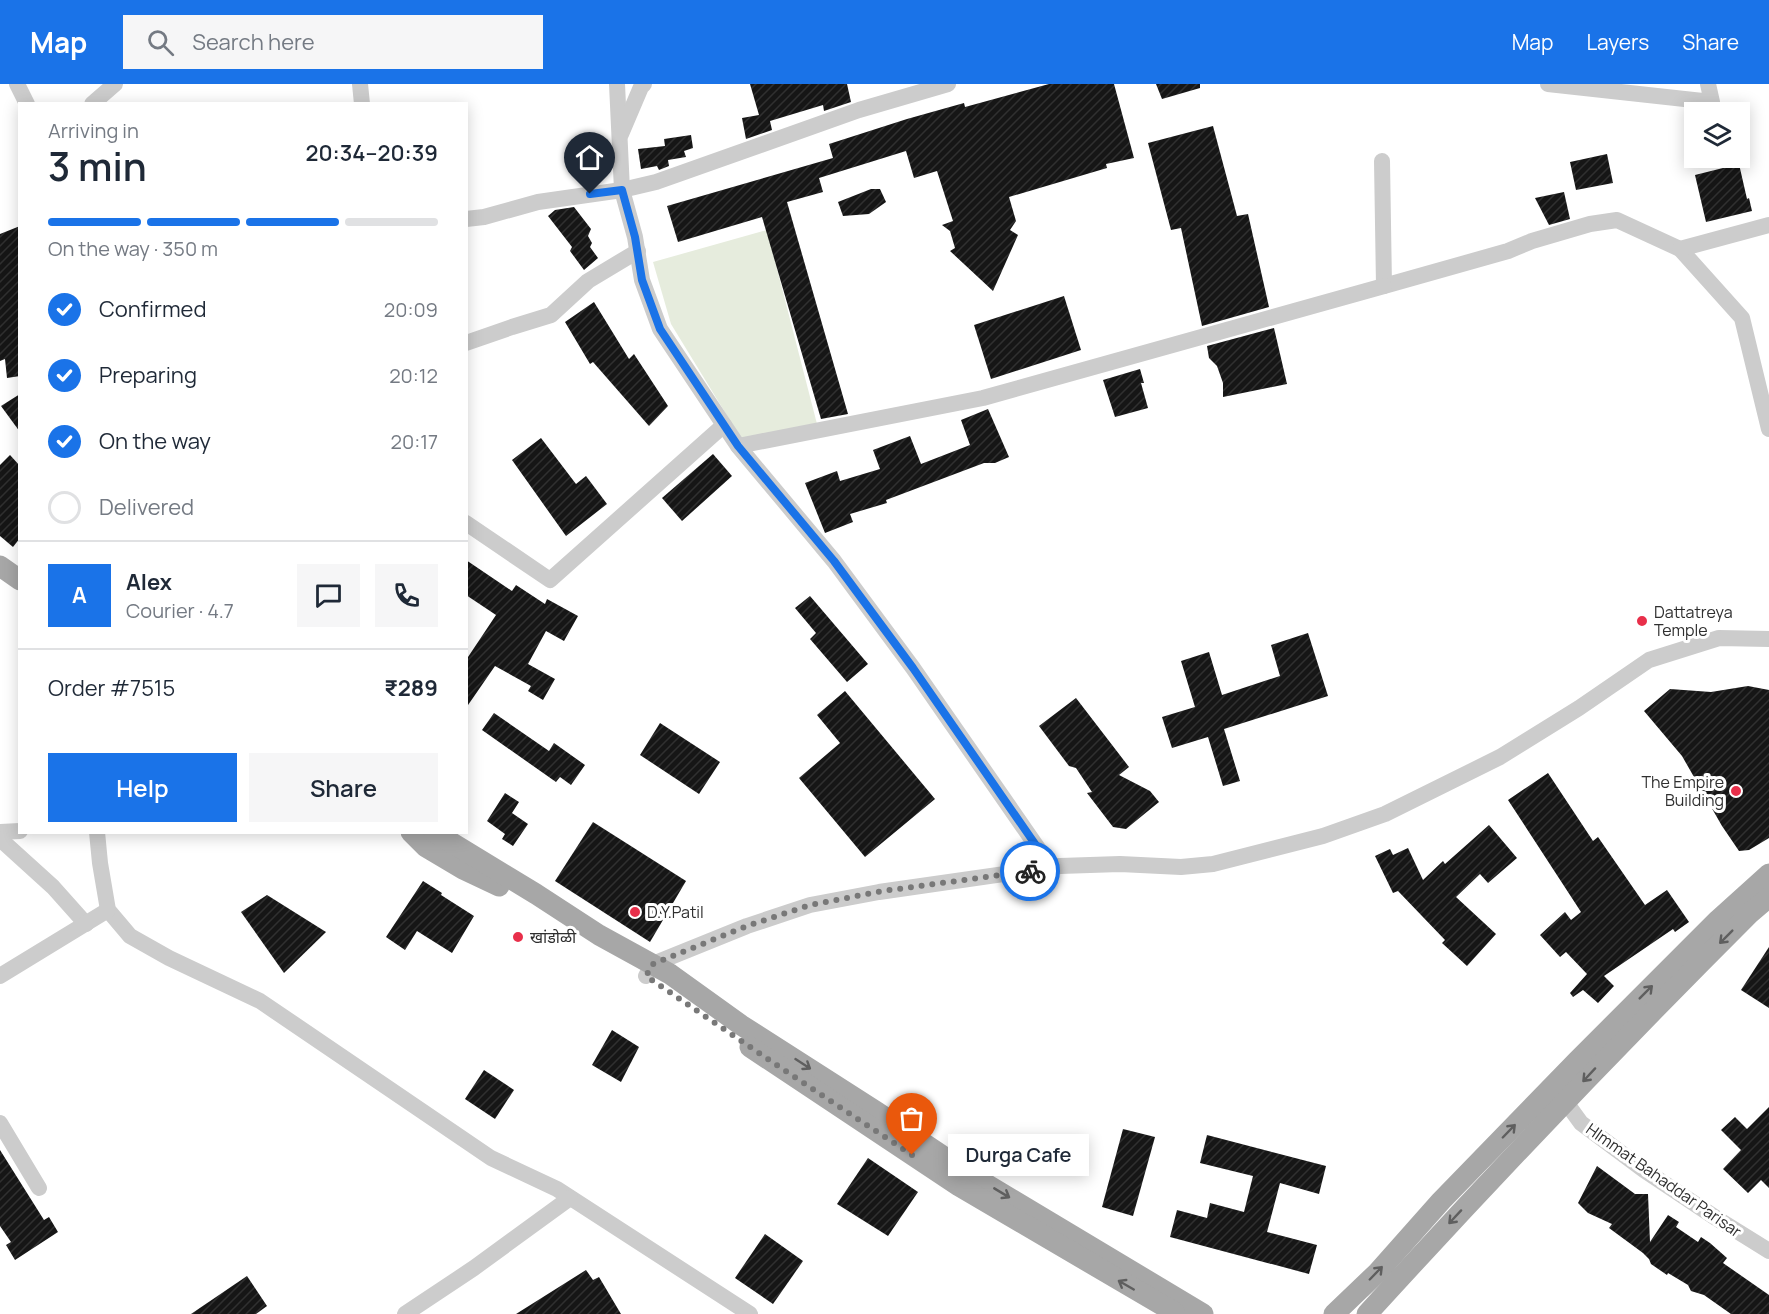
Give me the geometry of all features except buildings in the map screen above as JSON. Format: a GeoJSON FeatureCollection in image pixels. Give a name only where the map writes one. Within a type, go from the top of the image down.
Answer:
{"type":"FeatureCollection","features":[{"type":"Feature","properties":{"kind":"main road"},"geometry":{"type":"LineString","coordinates":[[0,566],[18,579]]}},
{"type":"Feature","properties":{"kind":"main road"},"geometry":{"type":"LineString","coordinates":[[413,834],[426,847],[650,970],[741,1025],[971,1175],[1203,1314]]}},
{"type":"Feature","properties":{"kind":"main road"},"geometry":{"type":"LineString","coordinates":[[437,834],[599,935],[650,970],[781,1068],[959,1186],[1177,1314]]}},
{"type":"Feature","properties":{"kind":"main road"},"geometry":{"type":"LineString","coordinates":[[1334,1314],[1378,1272],[1441,1202],[1577,1061],[1718,920],[1769,874]]}},
{"type":"Feature","properties":{"kind":"main road"},"geometry":{"type":"LineString","coordinates":[[1366,1314],[1598,1066],[1733,930],[1769,897]]}},
{"type":"Feature","properties":{"kind":"street"},"geometry":{"type":"LineString","coordinates":[[17,84],[26,102]]}},
{"type":"Feature","properties":{"kind":"street"},"geometry":{"type":"LineString","coordinates":[[94,102],[115,84]]}},
{"type":"Feature","properties":{"kind":"street"},"geometry":{"type":"LineString","coordinates":[[360,84],[362,102]]}},
{"type":"Feature","properties":{"kind":"street"},"geometry":{"type":"LineString","coordinates":[[616,84],[622,190],[638,251],[642,280],[660,329],[738,446],[834,561],[913,668],[1051,867]]}},
{"type":"Feature","properties":{"kind":"street"},"geometry":{"type":"LineString","coordinates":[[620,138],[644,84]]}},
{"type":"Feature","properties":{"kind":"street"},"geometry":{"type":"LineString","coordinates":[[468,219],[484,217],[538,202],[622,190],[656,182],[858,110],[948,84]]}},
{"type":"Feature","properties":{"kind":"street"},"geometry":{"type":"LineString","coordinates":[[1548,84],[1712,102],[1708,84]]}},
{"type":"Feature","properties":{"kind":"street"},"geometry":{"type":"LineString","coordinates":[[1382,161],[1384,286]]}},
{"type":"Feature","properties":{"kind":"street"},"geometry":{"type":"LineString","coordinates":[[738,446],[983,398],[1508,251],[1532,241],[1590,224],[1617,220],[1680,249],[1742,318],[1769,429]]}},
{"type":"Feature","properties":{"kind":"street"},"geometry":{"type":"LineString","coordinates":[[1680,249],[1769,225]]}},
{"type":"Feature","properties":{"kind":"street"},"geometry":{"type":"LineString","coordinates":[[468,343],[551,315],[588,281],[638,251]]}},
{"type":"Feature","properties":{"kind":"street"},"geometry":{"type":"LineString","coordinates":[[468,525],[550,580],[724,425]]}},
{"type":"Feature","properties":{"kind":"street"},"geometry":{"type":"LineString","coordinates":[[650,970],[747,926],[810,905],[883,891],[1051,867],[1120,864],[1190,867],[1213,864],[1323,836],[1385,814],[1500,757],[1580,708],[1648,660],[1719,638],[1769,639]]}},
{"type":"Feature","properties":{"kind":"street"},"geometry":{"type":"LineString","coordinates":[[0,832],[18,831]]}},
{"type":"Feature","properties":{"kind":"street"},"geometry":{"type":"LineString","coordinates":[[97,834],[108,910],[130,936],[168,958],[260,1001],[491,1158],[557,1189],[750,1314]]}},
{"type":"Feature","properties":{"kind":"street"},"geometry":{"type":"LineString","coordinates":[[0,839],[53,887],[86,924]]}},
{"type":"Feature","properties":{"kind":"street"},"geometry":{"type":"LineString","coordinates":[[0,976],[108,910]]}},
{"type":"Feature","properties":{"kind":"street","name":"HImmat Bahaddar Parisar"},"geometry":{"type":"LineString","coordinates":[[1565,1101],[1581,1123],[1644,1170],[1769,1251]]}},
{"type":"Feature","properties":{"kind":"street"},"geometry":{"type":"LineString","coordinates":[[0,1123],[39,1188]]}},
{"type":"Feature","properties":{"kind":"street"},"geometry":{"type":"LineString","coordinates":[[405,1314],[570,1198]]}},
{"type":"Feature","properties":{"kind":"green space"},"geometry":{"type":"Polygon","coordinates":[[[767,230],[817,424],[745,445],[671,324],[653,262],[767,230]]]}},
{"type":"Feature","properties":{"kind":"way so far"},"geometry":{"type":"LineString","coordinates":[[912,1155],[646,976],[653,964],[747,926],[810,905],[883,891],[1030,871]]}},
{"type":"Feature","properties":{"kind":"place","name":"Dattatreya Temple"},"geometry":{"type":"Point","coordinates":[1642,621]}},
{"type":"Feature","properties":{"kind":"place","name":"The Empire Building"},"geometry":{"type":"Point","coordinates":[1736,791]}},
{"type":"Feature","properties":{"kind":"place","name":"D.Y.Patil"},"geometry":{"type":"Point","coordinates":[635,912]}},
{"type":"Feature","properties":{"kind":"place","name":"खांडोळी"},"geometry":{"type":"Point","coordinates":[518,937]}},
{"type":"Feature","properties":{"kind":"place","name":"Durga Cafe"},"geometry":{"type":"Point","coordinates":[912,1155]}},
{"type":"Feature","properties":{"kind":"route"},"geometry":{"type":"LineString","coordinates":[[590,194],[622,190],[635,237],[642,280],[660,329],[738,446],[834,561],[913,668],[1051,867],[1030,871]]}}]}
